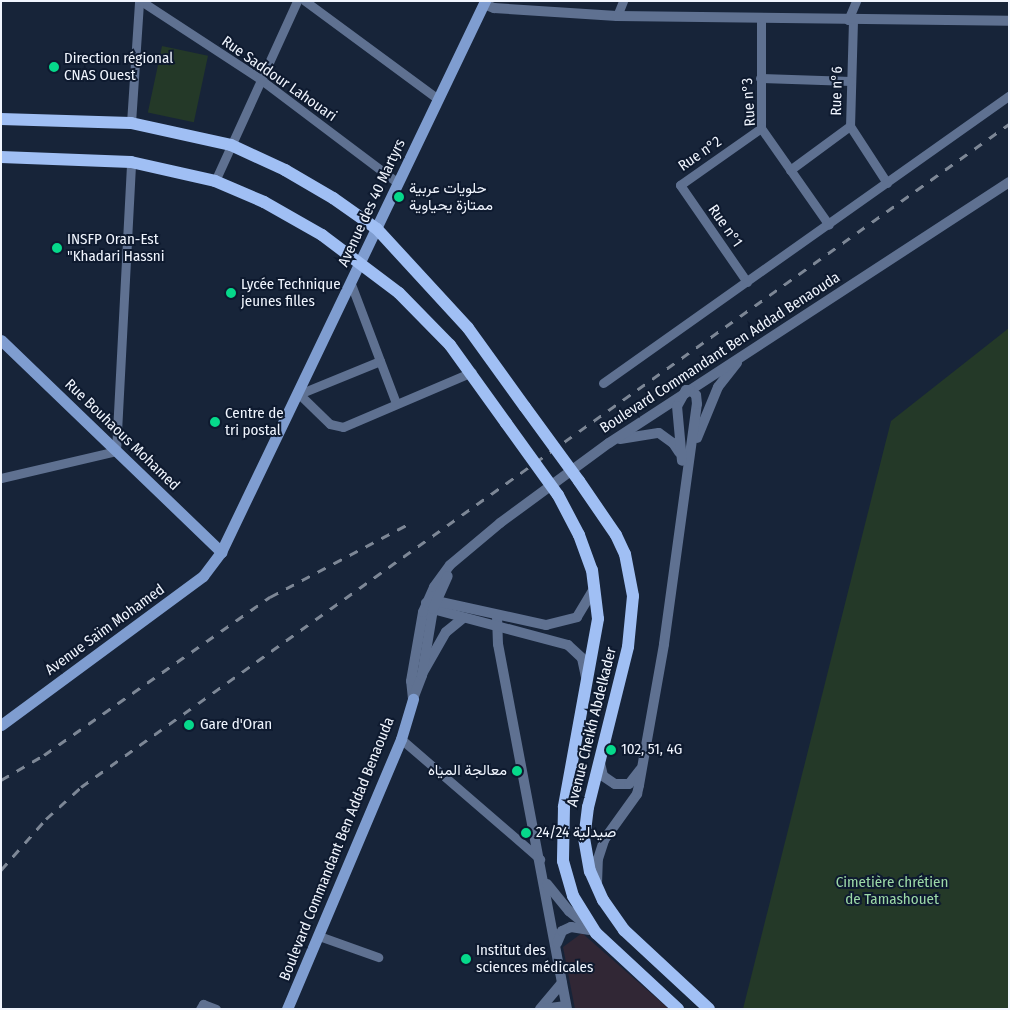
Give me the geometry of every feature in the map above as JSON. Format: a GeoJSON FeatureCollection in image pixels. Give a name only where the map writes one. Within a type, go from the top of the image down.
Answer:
{"type":"FeatureCollection","features":[{"type":"Feature","properties":{"kind":"main road","name":"Avenue des 40 Martyrs"},"geometry":{"type":"LineString","coordinates":[[221,552],[299,394],[482,2]]}},
{"type":"Feature","properties":{"kind":"main road","name":"Avenue Cheikh Abdelkader"},"geometry":{"type":"LineString","coordinates":[[1,119],[131,122],[232,145],[333,198],[377,229],[468,328],[579,481],[616,535],[626,554],[633,596],[628,647],[599,759],[584,838],[596,888],[611,913],[634,942],[709,1009]]}},
{"type":"Feature","properties":{"kind":"main road","name":"Avenue Cheikh Abdelkader"},"geometry":{"type":"LineString","coordinates":[[1,157],[131,162],[215,181],[264,202],[361,263],[431,324],[472,372],[558,495],[580,535],[596,586],[598,619],[587,695],[564,806],[561,845],[573,896],[596,933],[678,1009]]}},
{"type":"Feature","properties":{"kind":"main road","name":"Rue Bouhaous Mohamed"},"geometry":{"type":"LineString","coordinates":[[1,340],[221,552]]}},
{"type":"Feature","properties":{"kind":"main road","name":"Avenue Saïm Mohamed"},"geometry":{"type":"LineString","coordinates":[[1,725],[203,576],[221,552]]}},
{"type":"Feature","properties":{"kind":"main road","name":"Boulevard Commandant Ben Addad Benaouda"},"geometry":{"type":"LineString","coordinates":[[288,1009],[401,739],[413,699]]}},
{"type":"Feature","properties":{"kind":"street","name":"Rue Saddour Lahouari"},"geometry":{"type":"LineString","coordinates":[[140,1],[260,80],[398,183]]}},
{"type":"Feature","properties":{"kind":"street"},"geometry":{"type":"LineString","coordinates":[[131,122],[140,1]]}},
{"type":"Feature","properties":{"kind":"street"},"geometry":{"type":"LineString","coordinates":[[215,181],[297,1]]}},
{"type":"Feature","properties":{"kind":"street"},"geometry":{"type":"LineString","coordinates":[[305,1],[438,99]]}},
{"type":"Feature","properties":{"kind":"street"},"geometry":{"type":"LineString","coordinates":[[617,16],[624,1]]}},
{"type":"Feature","properties":{"kind":"street"},"geometry":{"type":"LineString","coordinates":[[850,20],[856,1]]}},
{"type":"Feature","properties":{"kind":"street"},"geometry":{"type":"LineString","coordinates":[[482,2],[494,8],[617,16],[1009,21]]}},
{"type":"Feature","properties":{"kind":"street","name":"Rue n°3"},"geometry":{"type":"LineString","coordinates":[[760,17],[761,128],[829,225]]}},
{"type":"Feature","properties":{"kind":"street","name":"Rue n°6"},"geometry":{"type":"LineString","coordinates":[[850,20],[850,126],[887,183]]}},
{"type":"Feature","properties":{"kind":"street"},"geometry":{"type":"LineString","coordinates":[[760,78],[851,81]]}},
{"type":"Feature","properties":{"kind":"street"},"geometry":{"type":"LineString","coordinates":[[603,383],[1009,96]]}},
{"type":"Feature","properties":{"kind":"street"},"geometry":{"type":"LineString","coordinates":[[790,170],[850,126]]}},
{"type":"Feature","properties":{"kind":"street","name":"Rue n°2"},"geometry":{"type":"LineString","coordinates":[[680,184],[761,128]]}},
{"type":"Feature","properties":{"kind":"street"},"geometry":{"type":"LineString","coordinates":[[1,478],[116,451],[131,162]]}},
{"type":"Feature","properties":{"kind":"street","name":"Boulevard Commandant Ben Addad Benaouda"},"geometry":{"type":"LineString","coordinates":[[413,699],[412,681],[432,605],[455,561],[500,523],[609,443],[686,390],[744,355],[1009,182]]}},
{"type":"Feature","properties":{"kind":"street","name":"Rue n°1"},"geometry":{"type":"LineString","coordinates":[[680,184],[748,282]]}},
{"type":"Feature","properties":{"kind":"street"},"geometry":{"type":"LineString","coordinates":[[351,284],[396,403]]}},
{"type":"Feature","properties":{"kind":"street"},"geometry":{"type":"LineString","coordinates":[[686,480],[697,435],[711,402],[727,374],[744,355]]}},
{"type":"Feature","properties":{"kind":"street"},"geometry":{"type":"LineString","coordinates":[[380,361],[299,394],[330,424],[342,426],[472,372]]}},
{"type":"Feature","properties":{"kind":"street"},"geometry":{"type":"LineString","coordinates":[[596,888],[600,849],[610,830],[637,794],[642,767],[665,635],[697,404],[694,392],[686,390],[679,400],[676,414],[686,480]]}},
{"type":"Feature","properties":{"kind":"street"},"geometry":{"type":"LineString","coordinates":[[609,443],[639,434],[659,433],[673,442],[682,461]]}},
{"type":"Feature","properties":{"kind":"street"},"geometry":{"type":"LineString","coordinates":[[432,605],[463,618],[482,622],[496,621],[546,625],[569,621],[582,611],[596,586]]}},
{"type":"Feature","properties":{"kind":"street"},"geometry":{"type":"LineString","coordinates":[[432,605],[496,621],[561,642],[577,652],[585,667],[587,695]]}},
{"type":"Feature","properties":{"kind":"street","name":"Boulevard Commandant Ben Addad Benaouda"},"geometry":{"type":"LineString","coordinates":[[413,699],[422,675],[432,605]]}},
{"type":"Feature","properties":{"kind":"street"},"geometry":{"type":"LineString","coordinates":[[422,675],[432,663],[446,632],[463,618]]}},
{"type":"Feature","properties":{"kind":"street"},"geometry":{"type":"LineString","coordinates":[[496,621],[499,648],[557,942],[566,1007],[541,1009]]}},
{"type":"Feature","properties":{"kind":"street"},"geometry":{"type":"LineString","coordinates":[[482,622],[499,648]]}},
{"type":"Feature","properties":{"kind":"street"},"geometry":{"type":"LineString","coordinates":[[401,739],[540,859]]}},
{"type":"Feature","properties":{"kind":"street"},"geometry":{"type":"LineString","coordinates":[[599,759],[604,776],[615,784],[630,784],[642,767]]}},
{"type":"Feature","properties":{"kind":"street"},"geometry":{"type":"LineString","coordinates":[[545,882],[569,911],[596,933]]}},
{"type":"Feature","properties":{"kind":"street"},"geometry":{"type":"LineString","coordinates":[[557,942],[562,931],[571,927],[581,927],[596,933]]}},
{"type":"Feature","properties":{"kind":"street"},"geometry":{"type":"LineString","coordinates":[[319,936],[378,956]]}},
{"type":"Feature","properties":{"kind":"street"},"geometry":{"type":"LineString","coordinates":[[541,1009],[562,984]]}},
{"type":"Feature","properties":{"kind":"street"},"geometry":{"type":"LineString","coordinates":[[202,1006],[216,1009]]}},
{"type":"Feature","properties":{"kind":"shaded area"},"geometry":{"type":"Polygon","coordinates":[[[582,933],[669,1009],[575,1009],[563,947],[582,933]]]}},
{"type":"Feature","properties":{"kind":"green space"},"geometry":{"type":"Polygon","coordinates":[[[162,46],[208,56],[194,122],[148,113],[162,46]]]}},
{"type":"Feature","properties":{"kind":"green space","name":"Cimetière chrétien de Tamashouet"},"geometry":{"type":"Polygon","coordinates":[[[1009,328],[1009,1009],[743,1009],[891,421],[1009,328]]]}},
{"type":"Feature","properties":{"kind":"railway"},"geometry":{"type":"LineString","coordinates":[[1,870],[46,819],[81,787],[1009,124]]}},
{"type":"Feature","properties":{"kind":"railway"},"geometry":{"type":"LineString","coordinates":[[1,780],[44,755],[270,597],[412,522]]}},
{"type":"Feature","properties":{"kind":"place","name":"Direction régional CNAS Ouest"},"geometry":{"type":"Point","coordinates":[54,67]}},
{"type":"Feature","properties":{"kind":"place","name":"حلويات عربية ممتازة يحياوية"},"geometry":{"type":"Point","coordinates":[399,197]}},
{"type":"Feature","properties":{"kind":"place","name":"INSFP Oran-Est \"Khadari Hassni"},"geometry":{"type":"Point","coordinates":[57,248]}},
{"type":"Feature","properties":{"kind":"place","name":"Lycée Technique jeunes filles"},"geometry":{"type":"Point","coordinates":[231,293]}},
{"type":"Feature","properties":{"kind":"place","name":"Centre de tri postal"},"geometry":{"type":"Point","coordinates":[215,422]}},
{"type":"Feature","properties":{"kind":"place","name":"Gare d'Oran"},"geometry":{"type":"Point","coordinates":[189,725]}},
{"type":"Feature","properties":{"kind":"place","name":"102, 51, 4G"},"geometry":{"type":"Point","coordinates":[611,750]}},
{"type":"Feature","properties":{"kind":"place","name":"معالجة المياه"},"geometry":{"type":"Point","coordinates":[517,771]}},
{"type":"Feature","properties":{"kind":"place","name":"صيدلية 24/24"},"geometry":{"type":"Point","coordinates":[526,833]}},
{"type":"Feature","properties":{"kind":"place","name":"Institut des sciences médicales"},"geometry":{"type":"Point","coordinates":[466,959]}}]}
